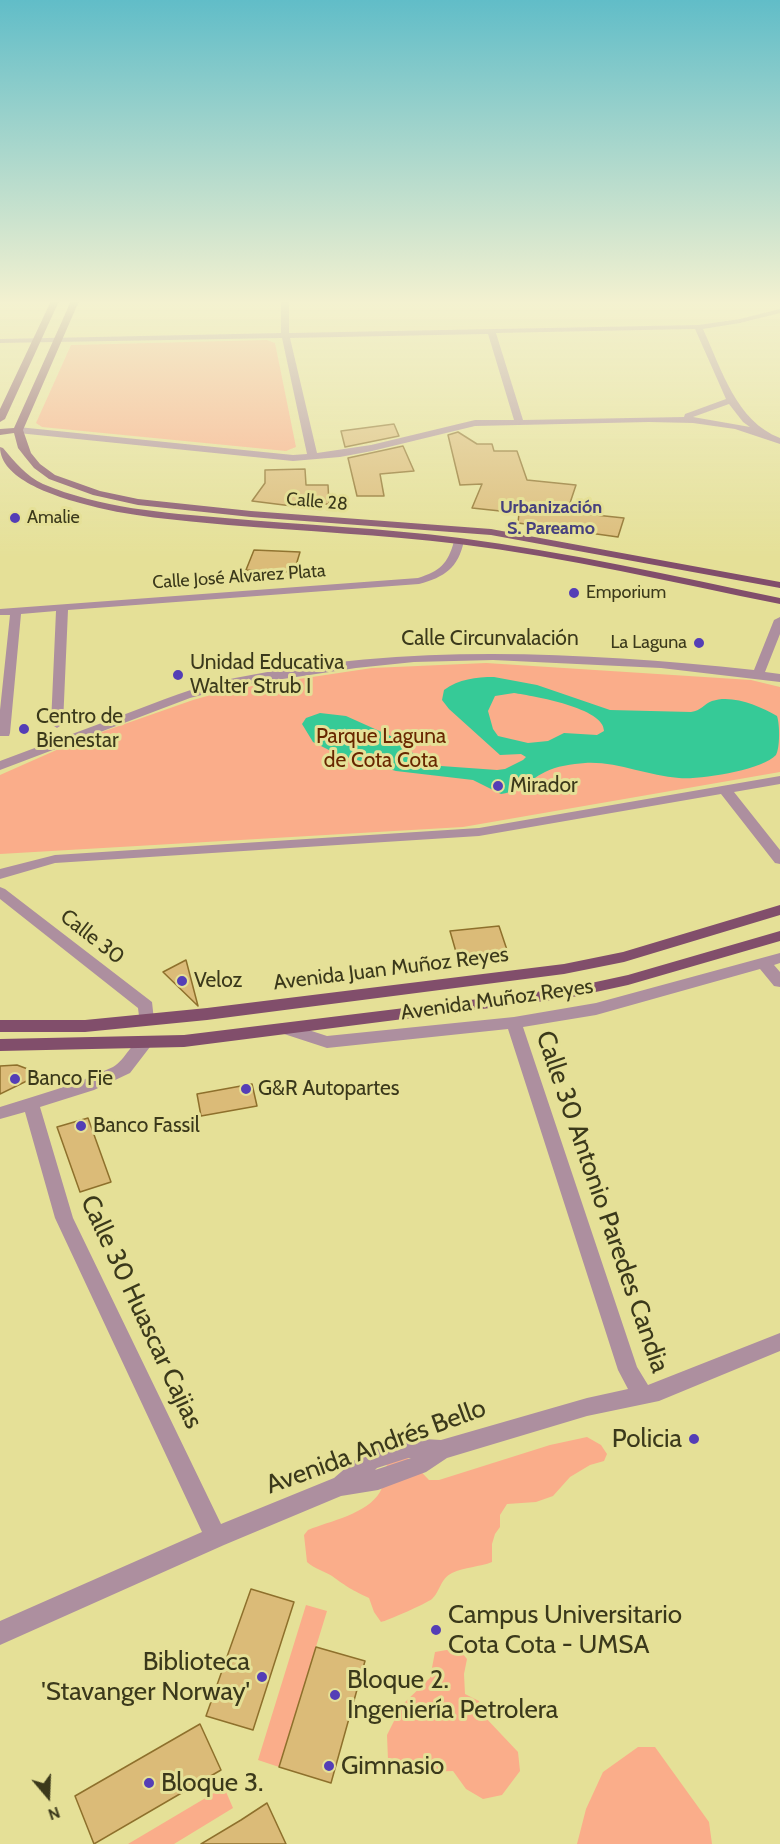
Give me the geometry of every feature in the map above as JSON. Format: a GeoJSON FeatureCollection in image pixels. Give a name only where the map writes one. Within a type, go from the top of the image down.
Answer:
{"type":"FeatureCollection","features":[{"type":"Feature","properties":{"kind":"main road"},"geometry":{"type":"LineString","coordinates":[[0,419],[16,387]]}},
{"type":"Feature","properties":{"kind":"main road"},"geometry":{"type":"LineString","coordinates":[[0,432],[18,430],[37,387]]}},
{"type":"Feature","properties":{"kind":"main road"},"geometry":{"type":"LineString","coordinates":[[14,392],[35,392]]}},
{"type":"Feature","properties":{"kind":"main road","name":"Calle 28"},"geometry":{"type":"LineString","coordinates":[[18,430],[22,448],[37,466],[52,477],[97,493],[138,502],[461,535],[616,554],[780,585]]}},
{"type":"Feature","properties":{"kind":"main road","name":"Calle 28"},"geometry":{"type":"LineString","coordinates":[[0,450],[25,478],[53,492],[125,510],[245,524],[461,535],[780,601]]}},
{"type":"Feature","properties":{"kind":"main road"},"geometry":{"type":"LineString","coordinates":[[84,501],[97,493]]}},
{"type":"Feature","properties":{"kind":"main road"},"geometry":{"type":"LineString","coordinates":[[245,524],[251,514]]}},
{"type":"Feature","properties":{"kind":"main road","name":"Avenida Juan Muñoz Reyes"},"geometry":{"type":"LineString","coordinates":[[0,1026],[85,1026],[146,1020],[564,969],[624,957],[780,910]]}},
{"type":"Feature","properties":{"kind":"main road"},"geometry":{"type":"LineString","coordinates":[[0,1046],[184,1041],[568,993],[628,980],[780,936]]}},
{"type":"Feature","properties":{"kind":"main road"},"geometry":{"type":"LineString","coordinates":[[145,1043],[146,1020]]}},
{"type":"Feature","properties":{"kind":"street"},"geometry":{"type":"LineString","coordinates":[[297,387],[313,457]]}},
{"type":"Feature","properties":{"kind":"street"},"geometry":{"type":"LineString","coordinates":[[508,387],[519,422]]}},
{"type":"Feature","properties":{"kind":"street"},"geometry":{"type":"LineString","coordinates":[[725,387],[731,400],[746,420],[763,433],[780,441]]}},
{"type":"Feature","properties":{"kind":"street"},"geometry":{"type":"LineString","coordinates":[[18,430],[293,458],[372,448],[459,425],[682,417],[706,411],[731,400]]}},
{"type":"Feature","properties":{"kind":"street"},"geometry":{"type":"LineString","coordinates":[[682,417],[763,433]]}},
{"type":"Feature","properties":{"kind":"street","name":"Calle José Alvarez Plata"},"geometry":{"type":"LineString","coordinates":[[0,612],[419,581],[445,572],[455,561],[461,535]]}},
{"type":"Feature","properties":{"kind":"street"},"geometry":{"type":"LineString","coordinates":[[57,724],[62,608]]}},
{"type":"Feature","properties":{"kind":"street"},"geometry":{"type":"LineString","coordinates":[[4,733],[16,611]]}},
{"type":"Feature","properties":{"kind":"street"},"geometry":{"type":"LineString","coordinates":[[758,674],[780,620]]}},
{"type":"Feature","properties":{"kind":"street","name":"Calle Circunvalación"},"geometry":{"type":"LineString","coordinates":[[0,766],[186,695],[235,682],[356,664],[414,658],[492,656],[639,663],[780,678]]}},
{"type":"Feature","properties":{"kind":"street"},"geometry":{"type":"LineString","coordinates":[[0,874],[55,859],[479,832],[780,780]]}},
{"type":"Feature","properties":{"kind":"street"},"geometry":{"type":"LineString","coordinates":[[726,791],[780,860]]}},
{"type":"Feature","properties":{"kind":"street","name":"Calle 30"},"geometry":{"type":"LineString","coordinates":[[0,892],[146,1006],[146,1020]]}},
{"type":"Feature","properties":{"kind":"street"},"geometry":{"type":"LineString","coordinates":[[772,961],[780,981]]}},
{"type":"Feature","properties":{"kind":"street","name":"Avenida Muñoz Reyes"},"geometry":{"type":"LineString","coordinates":[[287,1029],[327,1042],[514,1023],[596,1009],[772,961]]}},
{"type":"Feature","properties":{"kind":"street","name":"Calle 30 Antonio Paredes Candia"},"geometry":{"type":"LineString","coordinates":[[514,1023],[628,1370],[643,1396]]}},
{"type":"Feature","properties":{"kind":"street"},"geometry":{"type":"LineString","coordinates":[[0,1113],[88,1086],[124,1069],[145,1043]]}},
{"type":"Feature","properties":{"kind":"street","name":"Calle 30 Huascar Cajias"},"geometry":{"type":"LineString","coordinates":[[31,1104],[64,1218],[216,1537]]}},
{"type":"Feature","properties":{"kind":"street","name":"Avenida Andrés Bello"},"geometry":{"type":"LineString","coordinates":[[0,1633],[216,1537],[340,1486],[378,1480],[418,1465],[441,1450],[587,1407],[643,1396],[687,1382],[780,1342]]}},
{"type":"Feature","properties":{"kind":"green space"},"geometry":{"type":"Polygon","coordinates":[[[52,387],[284,387],[296,447],[286,451],[42,427],[36,423],[52,387]]]}},
{"type":"Feature","properties":{"kind":"green space","name":"Parque Laguna de Cota Cota"},"geometry":{"type":"Polygon","coordinates":[[[486,663],[751,680],[780,687],[780,772],[463,827],[0,854],[0,775],[79,740],[193,700],[232,689],[372,668],[486,663]]]}},
{"type":"Feature","properties":{"kind":"green space"},"geometry":{"type":"Polygon","coordinates":[[[587,1437],[601,1445],[607,1454],[604,1461],[590,1465],[570,1477],[553,1496],[536,1502],[507,1504],[500,1515],[500,1527],[492,1544],[492,1562],[452,1573],[445,1579],[432,1599],[407,1612],[381,1622],[369,1598],[307,1562],[304,1535],[308,1530],[357,1511],[374,1500],[383,1486],[387,1464],[407,1457],[429,1480],[439,1480],[550,1445],[587,1437]]]}},
{"type":"Feature","properties":{"kind":"green space"},"geometry":{"type":"Polygon","coordinates":[[[306,1605],[327,1611],[279,1767],[258,1760],[306,1605]]]}},
{"type":"Feature","properties":{"kind":"green space"},"geometry":{"type":"Polygon","coordinates":[[[458,1648],[467,1659],[464,1674],[465,1694],[479,1701],[484,1716],[518,1752],[520,1771],[502,1795],[483,1799],[466,1789],[453,1771],[424,1772],[388,1760],[387,1735],[402,1705],[430,1678],[435,1652],[458,1648]]]}},
{"type":"Feature","properties":{"kind":"green space"},"geometry":{"type":"Polygon","coordinates":[[[638,1747],[655,1747],[709,1822],[712,1844],[577,1844],[586,1809],[603,1772],[638,1747]]]}},
{"type":"Feature","properties":{"kind":"green space"},"geometry":{"type":"Polygon","coordinates":[[[224,1787],[233,1808],[174,1844],[128,1844],[224,1787]]]}},
{"type":"Feature","properties":{"kind":"shaded area"},"geometry":{"type":"Polygon","coordinates":[[[487,677],[537,685],[610,710],[691,712],[720,699],[746,702],[777,716],[779,736],[777,752],[769,760],[745,769],[715,776],[689,778],[667,777],[608,764],[570,765],[549,770],[521,788],[501,794],[473,780],[396,771],[339,755],[313,742],[302,724],[306,718],[320,713],[346,716],[395,738],[427,765],[505,769],[526,757],[521,754],[500,755],[442,700],[444,690],[450,686],[468,679],[487,677]],[[514,693],[495,696],[488,711],[493,729],[498,736],[528,743],[548,741],[564,733],[597,735],[604,731],[601,723],[581,710],[551,700],[514,693]]]}},
{"type":"Feature","properties":{"kind":"building"},"geometry":{"type":"Polygon","coordinates":[[[394,424],[399,436],[345,447],[341,431],[394,424]]]}},
{"type":"Feature","properties":{"kind":"building"},"geometry":{"type":"Polygon","coordinates":[[[458,432],[477,444],[492,444],[494,451],[517,451],[527,480],[576,485],[567,512],[624,518],[618,537],[518,523],[519,513],[472,508],[482,484],[460,485],[448,435],[458,432]]]}},
{"type":"Feature","properties":{"kind":"building"},"geometry":{"type":"Polygon","coordinates":[[[403,446],[414,471],[380,474],[384,496],[357,496],[348,458],[403,446]]]}},
{"type":"Feature","properties":{"kind":"building"},"geometry":{"type":"Polygon","coordinates":[[[305,469],[306,485],[328,485],[329,504],[318,504],[316,509],[252,501],[265,483],[265,470],[305,469]]]}},
{"type":"Feature","properties":{"kind":"building"},"geometry":{"type":"Polygon","coordinates":[[[254,550],[300,552],[294,572],[246,570],[254,550]]]}},
{"type":"Feature","properties":{"kind":"building"},"geometry":{"type":"Polygon","coordinates":[[[499,926],[508,953],[458,959],[450,931],[499,926]]]}},
{"type":"Feature","properties":{"kind":"building","name":"Veloz"},"geometry":{"type":"Polygon","coordinates":[[[186,960],[198,1006],[163,972],[186,960]]]}},
{"type":"Feature","properties":{"kind":"building","name":"Banco Fie"},"geometry":{"type":"Polygon","coordinates":[[[17,1065],[41,1074],[0,1094],[0,1066],[17,1065]]]}},
{"type":"Feature","properties":{"kind":"building"},"geometry":{"type":"Polygon","coordinates":[[[252,1084],[257,1106],[201,1116],[197,1094],[252,1084]]]}},
{"type":"Feature","properties":{"kind":"building"},"geometry":{"type":"Polygon","coordinates":[[[88,1118],[111,1182],[80,1192],[57,1127],[88,1118]]]}},
{"type":"Feature","properties":{"kind":"building"},"geometry":{"type":"Polygon","coordinates":[[[251,1589],[294,1602],[253,1730],[206,1716],[251,1589]]]}},
{"type":"Feature","properties":{"kind":"building","name":"Bloque 2. Ingeniería Petrolera"},"geometry":{"type":"Polygon","coordinates":[[[316,1647],[365,1661],[331,1783],[279,1767],[316,1647]]]}},
{"type":"Feature","properties":{"kind":"building","name":"Bloque 3."},"geometry":{"type":"Polygon","coordinates":[[[200,1724],[221,1770],[94,1844],[75,1796],[200,1724]]]}},
{"type":"Feature","properties":{"kind":"building"},"geometry":{"type":"Polygon","coordinates":[[[267,1803],[286,1844],[201,1844],[241,1820],[267,1803]]]}},
{"type":"Feature","properties":{"kind":"place","name":"Amalie"},"geometry":{"type":"Point","coordinates":[15,518]}},
{"type":"Feature","properties":{"kind":"place","name":"Emporium"},"geometry":{"type":"Point","coordinates":[574,593]}},
{"type":"Feature","properties":{"kind":"place","name":"La Laguna"},"geometry":{"type":"Point","coordinates":[699,643]}},
{"type":"Feature","properties":{"kind":"place","name":"Unidad Educativa Walter Strub I"},"geometry":{"type":"Point","coordinates":[178,675]}},
{"type":"Feature","properties":{"kind":"place","name":"Centro de Bienestar"},"geometry":{"type":"Point","coordinates":[24,729]}},
{"type":"Feature","properties":{"kind":"place","name":"Mirador"},"geometry":{"type":"Point","coordinates":[498,786]}},
{"type":"Feature","properties":{"kind":"place","name":"Veloz"},"geometry":{"type":"Point","coordinates":[182,981]}},
{"type":"Feature","properties":{"kind":"place","name":"Banco Fie"},"geometry":{"type":"Point","coordinates":[15,1079]}},
{"type":"Feature","properties":{"kind":"place","name":"G&R Autopartes"},"geometry":{"type":"Point","coordinates":[246,1089]}},
{"type":"Feature","properties":{"kind":"place","name":"Banco Fassil"},"geometry":{"type":"Point","coordinates":[81,1126]}},
{"type":"Feature","properties":{"kind":"place","name":"Policia"},"geometry":{"type":"Point","coordinates":[694,1439]}},
{"type":"Feature","properties":{"kind":"place","name":"Campus Universitario Cota Cota - UMSA"},"geometry":{"type":"Point","coordinates":[436,1630]}},
{"type":"Feature","properties":{"kind":"place","name":"Biblioteca 'Stavanger Norway'"},"geometry":{"type":"Point","coordinates":[262,1677]}},
{"type":"Feature","properties":{"kind":"place","name":"Bloque 2. Ingeniería Petrolera"},"geometry":{"type":"Point","coordinates":[335,1695]}},
{"type":"Feature","properties":{"kind":"place","name":"Gimnasio"},"geometry":{"type":"Point","coordinates":[329,1766]}},
{"type":"Feature","properties":{"kind":"place","name":"Bloque 3."},"geometry":{"type":"Point","coordinates":[149,1783]}},
{"type":"Feature","properties":{"kind":"district","name":"Urbanización S. Pareamo"},"geometry":{"type":"Point","coordinates":[551,518]}}]}
